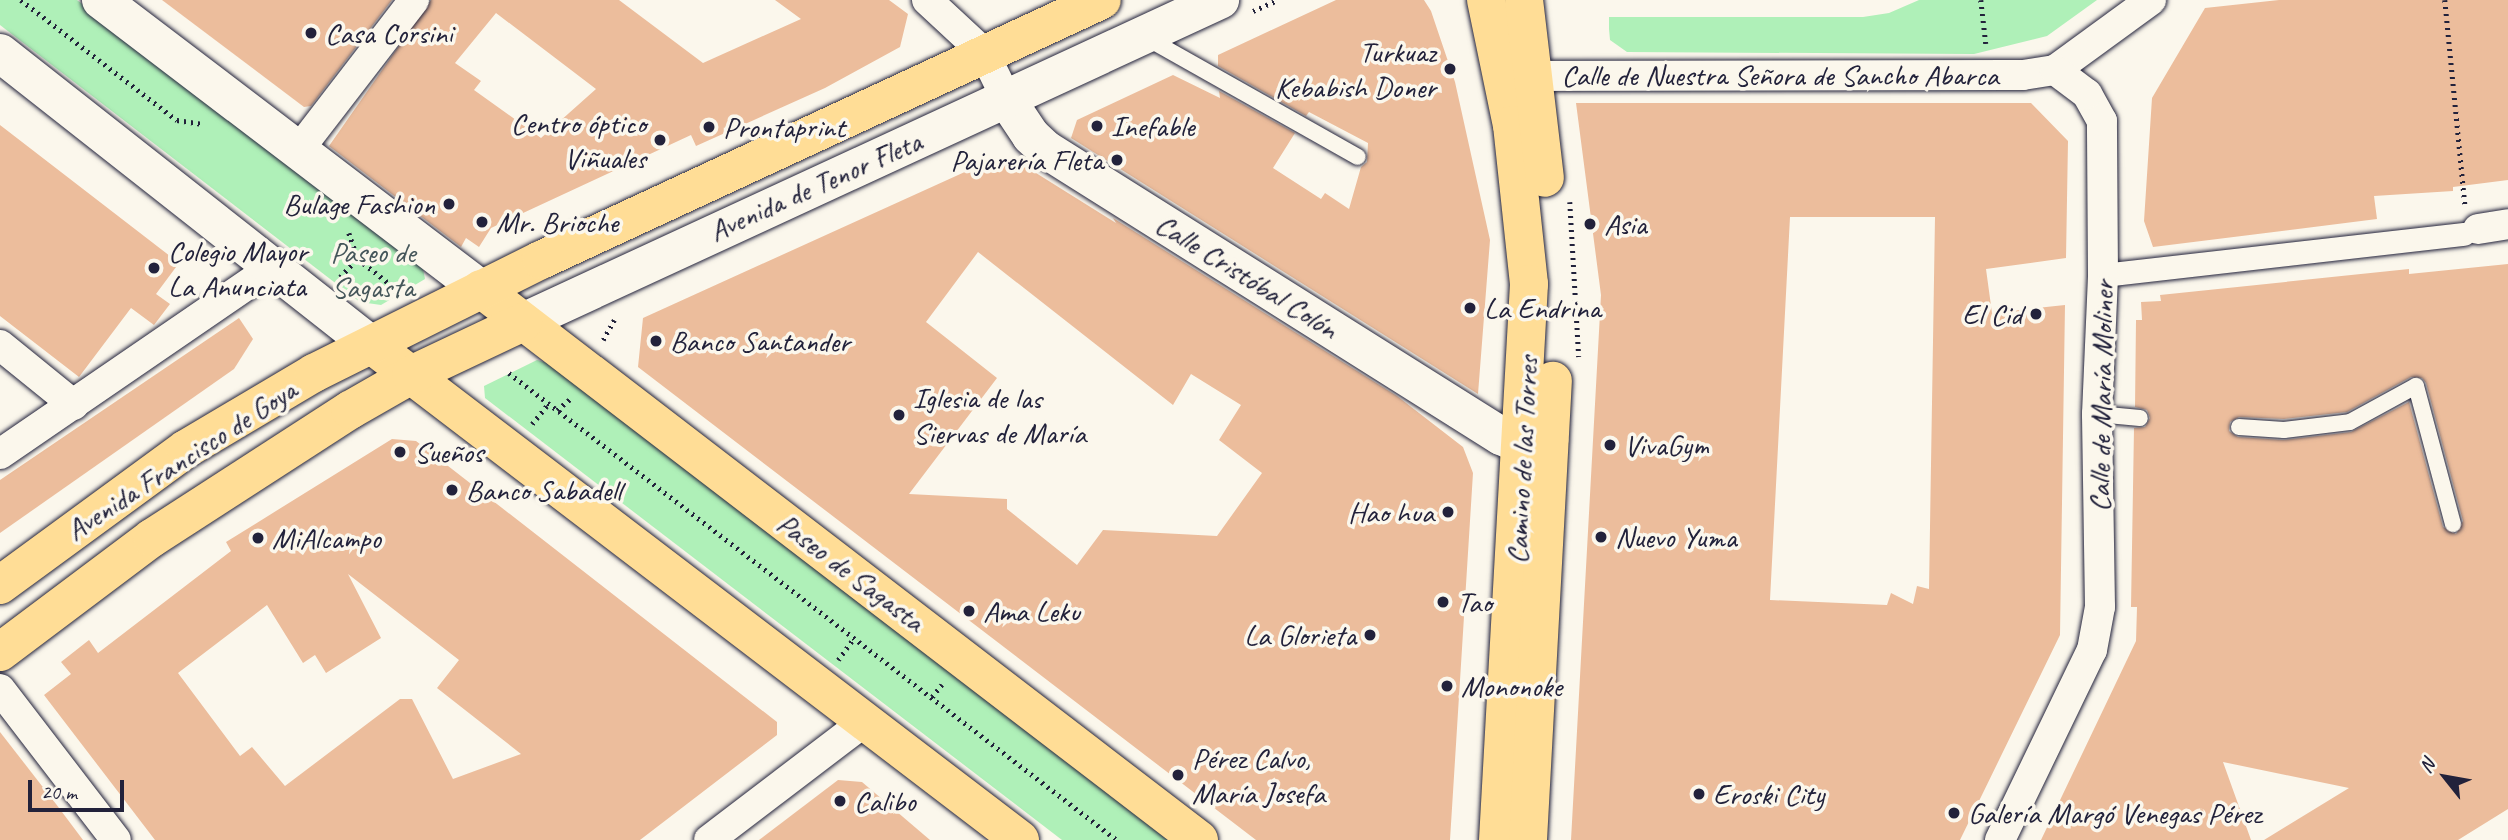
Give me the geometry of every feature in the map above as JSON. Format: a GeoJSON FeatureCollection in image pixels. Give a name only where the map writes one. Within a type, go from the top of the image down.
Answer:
{"type":"FeatureCollection","features":[{"type":"Feature","properties":{"kind":"main road","name":"Paseo de Sagasta"},"geometry":{"type":"LineString","coordinates":[[101,0],[1199,840]]}},
{"type":"Feature","properties":{"kind":"main road","name":"Avenida de Tenor Fleta"},"geometry":{"type":"LineString","coordinates":[[481,289],[1102,0]]}},
{"type":"Feature","properties":{"kind":"main road","name":"Avenida de Tenor Fleta"},"geometry":{"type":"LineString","coordinates":[[411,375],[1220,0]]}},
{"type":"Feature","properties":{"kind":"main road","name":"Camino de las Torres"},"geometry":{"type":"LineString","coordinates":[[1486,0],[1520,76]]}},
{"type":"Feature","properties":{"kind":"main road","name":"Camino de las Torres"},"geometry":{"type":"LineString","coordinates":[[1498,840],[1554,267],[1520,76],[1524,0]]}},
{"type":"Feature","properties":{"kind":"main road"},"geometry":{"type":"LineString","coordinates":[[0,52],[276,265],[373,346],[1020,840]]}},
{"type":"Feature","properties":{"kind":"main road","name":"Calle Cristóbal Colón"},"geometry":{"type":"LineString","coordinates":[[1007,100],[1031,136],[1045,149],[1501,436],[1537,442]]}},
{"type":"Feature","properties":{"kind":"main road","name":"Avenida Francisco de Goya"},"geometry":{"type":"LineString","coordinates":[[0,585],[186,449],[308,376],[373,346],[481,289]]}},
{"type":"Feature","properties":{"kind":"main road","name":"Avenida Francisco de Goya"},"geometry":{"type":"LineString","coordinates":[[0,652],[163,530],[411,375]]}},
{"type":"Feature","properties":{"kind":"main road","name":"Camino de las Torres"},"geometry":{"type":"LineString","coordinates":[[1528,840],[1537,442]]}},
{"type":"Feature","properties":{"kind":"street"},"geometry":{"type":"LineString","coordinates":[[297,152],[414,0]]}},
{"type":"Feature","properties":{"kind":"street"},"geometry":{"type":"LineString","coordinates":[[927,0],[984,53]]}},
{"type":"Feature","properties":{"kind":"street"},"geometry":{"type":"LineString","coordinates":[[2055,71],[2151,0]]}},
{"type":"Feature","properties":{"kind":"street","name":"Calle Cristóbal Colón"},"geometry":{"type":"LineString","coordinates":[[984,53],[1007,100]]}},
{"type":"Feature","properties":{"kind":"street","name":"Calle de Nuestra Señora de Sancho Abarca"},"geometry":{"type":"LineString","coordinates":[[1520,76],[1988,77],[2055,71]]}},
{"type":"Feature","properties":{"kind":"street","name":"Calle de María Moliner"},"geometry":{"type":"LineString","coordinates":[[2000,840],[2084,668],[2098,630],[2096,414],[2103,275],[2102,121],[2087,94],[2055,71]]}},
{"type":"Feature","properties":{"kind":"street"},"geometry":{"type":"LineString","coordinates":[[2103,275],[2471,231],[2508,224]]}},
{"type":"Feature","properties":{"kind":"street"},"geometry":{"type":"LineString","coordinates":[[0,454],[276,265]]}},
{"type":"Feature","properties":{"kind":"street"},"geometry":{"type":"LineString","coordinates":[[0,345],[74,405]]}},
{"type":"Feature","properties":{"kind":"street"},"geometry":{"type":"LineString","coordinates":[[0,689],[116,840]]}},
{"type":"Feature","properties":{"kind":"street"},"geometry":{"type":"LineString","coordinates":[[709,840],[864,722]]}},
{"type":"Feature","properties":{"kind":"lane"},"geometry":{"type":"LineString","coordinates":[[1143,36],[1358,157]]}},
{"type":"Feature","properties":{"kind":"lane"},"geometry":{"type":"LineString","coordinates":[[2239,426],[2284,430],[2350,422],[2416,386],[2453,524]]}},
{"type":"Feature","properties":{"kind":"lane"},"geometry":{"type":"LineString","coordinates":[[2096,414],[2140,418]]}},
{"type":"Feature","properties":{"kind":"path"},"geometry":{"type":"LineString","coordinates":[[21,0],[177,120]]}},
{"type":"Feature","properties":{"kind":"path"},"geometry":{"type":"LineString","coordinates":[[1980,0],[1986,38]]}},
{"type":"Feature","properties":{"kind":"path"},"geometry":{"type":"LineString","coordinates":[[2445,0],[2465,183]]}},
{"type":"Feature","properties":{"kind":"path"},"geometry":{"type":"LineString","coordinates":[[334,282],[371,244]]}},
{"type":"Feature","properties":{"kind":"path"},"geometry":{"type":"LineString","coordinates":[[358,259],[402,293]]}},
{"type":"Feature","properties":{"kind":"path","name":"Paseo de Sagasta"},"geometry":{"type":"LineString","coordinates":[[509,373],[1117,840]]}},
{"type":"Feature","properties":{"kind":"path"},"geometry":{"type":"LineString","coordinates":[[527,430],[549,403]]}},
{"type":"Feature","properties":{"kind":"path","name":"Paseo de Sagasta"},"geometry":{"type":"LineString","coordinates":[[833,666],[854,638]]}},
{"type":"Feature","properties":{"kind":"green space","name":"Paseo de Sagasta"},"geometry":{"type":"Polygon","coordinates":[[[0,0],[77,0],[422,264],[425,279],[381,305],[360,302],[0,25],[0,0]]]}},
{"type":"Feature","properties":{"kind":"green space"},"geometry":{"type":"Polygon","coordinates":[[[1919,0],[2097,0],[2047,36],[1974,54],[1627,52],[1610,40],[1609,17],[1863,17],[1889,13],[1919,0]]]}},
{"type":"Feature","properties":{"kind":"green space"},"geometry":{"type":"Polygon","coordinates":[[[537,360],[547,363],[1168,840],[1062,840],[485,398],[484,386],[537,360]]]}},
{"type":"Feature","properties":{"kind":"building","name":"Casa Corsini"},"geometry":{"type":"Polygon","coordinates":[[[162,0],[392,0],[311,106],[304,107],[162,0]]]}},
{"type":"Feature","properties":{"kind":"building"},"geometry":{"type":"Polygon","coordinates":[[[431,0],[619,0],[703,63],[801,19],[775,0],[889,0],[908,14],[900,47],[825,88],[696,146],[691,135],[491,228],[479,247],[466,238],[461,247],[329,146],[431,0]],[[496,13],[455,63],[481,81],[474,90],[541,138],[596,89],[496,13]]]}},
{"type":"Feature","properties":{"kind":"building"},"geometry":{"type":"Polygon","coordinates":[[[1336,0],[1424,0],[1431,11],[1455,82],[1490,240],[1478,394],[1071,138],[1077,120],[1173,75],[1220,98],[1219,91],[1295,133],[1273,168],[1321,199],[1325,193],[1349,209],[1361,167],[1367,162],[1368,143],[1309,112],[1306,116],[1218,66],[1218,55],[1336,0]]]}},
{"type":"Feature","properties":{"kind":"building"},"geometry":{"type":"Polygon","coordinates":[[[2279,0],[2508,0],[2508,180],[2453,187],[2453,191],[2374,196],[2377,219],[2153,247],[2144,221],[2152,98],[2205,8],[2279,0]]]}},
{"type":"Feature","properties":{"kind":"building"},"geometry":{"type":"Polygon","coordinates":[[[1576,103],[2031,103],[2068,141],[2066,258],[1986,269],[1992,313],[2065,305],[2060,635],[1960,840],[1571,840],[1601,295],[1576,103]],[[1790,217],[1770,600],[1887,605],[1891,593],[1913,604],[1917,586],[1929,589],[1935,217],[1790,217]]]}},
{"type":"Feature","properties":{"kind":"building"},"geometry":{"type":"Polygon","coordinates":[[[0,125],[179,263],[156,294],[170,304],[154,325],[131,308],[79,377],[0,316],[0,125]]]}},
{"type":"Feature","properties":{"kind":"building"},"geometry":{"type":"Polygon","coordinates":[[[989,161],[1011,161],[1028,168],[1116,223],[1113,218],[1397,396],[1463,447],[1473,473],[1450,840],[1256,840],[638,367],[643,318],[989,161]],[[978,252],[926,322],[997,378],[909,494],[1007,499],[1007,509],[1077,565],[1103,530],[1217,536],[1262,473],[1219,440],[1241,405],[1191,374],[1173,405],[978,252]]]}},
{"type":"Feature","properties":{"kind":"building"},"geometry":{"type":"Polygon","coordinates":[[[2508,264],[2508,809],[2458,840],[2264,840],[2349,788],[2223,762],[2251,840],[2041,840],[2136,641],[2137,607],[2131,607],[2134,428],[2145,427],[2150,418],[2147,410],[2135,407],[2136,320],[2142,320],[2141,302],[2161,301],[2160,295],[2409,269],[2409,274],[2508,264]],[[2411,377],[2347,412],[2284,419],[2239,417],[2230,422],[2229,431],[2238,437],[2283,440],[2351,432],[2409,402],[2443,527],[2456,534],[2463,521],[2426,383],[2422,378],[2411,377]]]}},
{"type":"Feature","properties":{"kind":"building"},"geometry":{"type":"Polygon","coordinates":[[[239,318],[253,339],[234,369],[0,533],[0,480],[239,318]]]}},
{"type":"Feature","properties":{"kind":"building"},"geometry":{"type":"Polygon","coordinates":[[[392,439],[416,441],[777,722],[777,735],[640,840],[155,840],[44,695],[71,674],[61,662],[89,640],[98,653],[231,551],[226,542],[392,439]],[[348,574],[381,638],[326,673],[315,655],[303,663],[267,605],[178,673],[240,756],[252,747],[285,786],[400,699],[412,699],[453,779],[521,754],[437,688],[459,660],[348,574]]]}},
{"type":"Feature","properties":{"kind":"building"},"geometry":{"type":"Polygon","coordinates":[[[0,732],[56,804],[83,840],[0,840],[0,732]]]}},
{"type":"Feature","properties":{"kind":"building"},"geometry":{"type":"Polygon","coordinates":[[[838,780],[862,782],[930,840],[759,840],[838,780]]]}},
{"type":"Feature","properties":{"kind":"place","name":"Casa Corsini"},"geometry":{"type":"Point","coordinates":[311,33]}},
{"type":"Feature","properties":{"kind":"place","name":"Turkuaz Kebabish Doner"},"geometry":{"type":"Point","coordinates":[1450,69]}},
{"type":"Feature","properties":{"kind":"place","name":"Inefable"},"geometry":{"type":"Point","coordinates":[1097,126]}},
{"type":"Feature","properties":{"kind":"place","name":"Prontaprint"},"geometry":{"type":"Point","coordinates":[709,127]}},
{"type":"Feature","properties":{"kind":"place","name":"Centro óptico Viñuales"},"geometry":{"type":"Point","coordinates":[660,140]}},
{"type":"Feature","properties":{"kind":"place","name":"Pajarería Fleta"},"geometry":{"type":"Point","coordinates":[1117,160]}},
{"type":"Feature","properties":{"kind":"place","name":"Bulage Fashion"},"geometry":{"type":"Point","coordinates":[449,204]}},
{"type":"Feature","properties":{"kind":"place","name":"Mr. Brioche"},"geometry":{"type":"Point","coordinates":[482,222]}},
{"type":"Feature","properties":{"kind":"place","name":"Asia"},"geometry":{"type":"Point","coordinates":[1590,224]}},
{"type":"Feature","properties":{"kind":"place","name":"Colegio Mayor La Anunciata"},"geometry":{"type":"Point","coordinates":[154,268]}},
{"type":"Feature","properties":{"kind":"place","name":"La Endrina"},"geometry":{"type":"Point","coordinates":[1470,308]}},
{"type":"Feature","properties":{"kind":"place","name":"El Cid"},"geometry":{"type":"Point","coordinates":[2036,314]}},
{"type":"Feature","properties":{"kind":"place","name":"Banco Santander"},"geometry":{"type":"Point","coordinates":[656,341]}},
{"type":"Feature","properties":{"kind":"place","name":"Iglesia de las Siervas de María"},"geometry":{"type":"Point","coordinates":[899,415]}},
{"type":"Feature","properties":{"kind":"place","name":"VivaGym"},"geometry":{"type":"Point","coordinates":[1610,445]}},
{"type":"Feature","properties":{"kind":"place","name":"Sueños"},"geometry":{"type":"Point","coordinates":[400,452]}},
{"type":"Feature","properties":{"kind":"place","name":"Banco Sabadell"},"geometry":{"type":"Point","coordinates":[452,490]}},
{"type":"Feature","properties":{"kind":"place","name":"Hao hua"},"geometry":{"type":"Point","coordinates":[1448,512]}},
{"type":"Feature","properties":{"kind":"place","name":"Nuevo Yuma"},"geometry":{"type":"Point","coordinates":[1601,537]}},
{"type":"Feature","properties":{"kind":"place","name":"MiAlcampo"},"geometry":{"type":"Point","coordinates":[258,538]}},
{"type":"Feature","properties":{"kind":"place","name":"Tao"},"geometry":{"type":"Point","coordinates":[1443,602]}},
{"type":"Feature","properties":{"kind":"place","name":"Ama Leku"},"geometry":{"type":"Point","coordinates":[969,611]}},
{"type":"Feature","properties":{"kind":"place","name":"La Glorieta"},"geometry":{"type":"Point","coordinates":[1370,635]}},
{"type":"Feature","properties":{"kind":"place","name":"Mononoke"},"geometry":{"type":"Point","coordinates":[1447,686]}},
{"type":"Feature","properties":{"kind":"place","name":"Pérez Calvo, María Josefa"},"geometry":{"type":"Point","coordinates":[1178,775]}},
{"type":"Feature","properties":{"kind":"place","name":"Eroski City"},"geometry":{"type":"Point","coordinates":[1699,794]}},
{"type":"Feature","properties":{"kind":"place","name":"Calibo"},"geometry":{"type":"Point","coordinates":[840,801]}},
{"type":"Feature","properties":{"kind":"place","name":"Galería Margó Venegas Pérez"},"geometry":{"type":"Point","coordinates":[1954,813]}}]}
